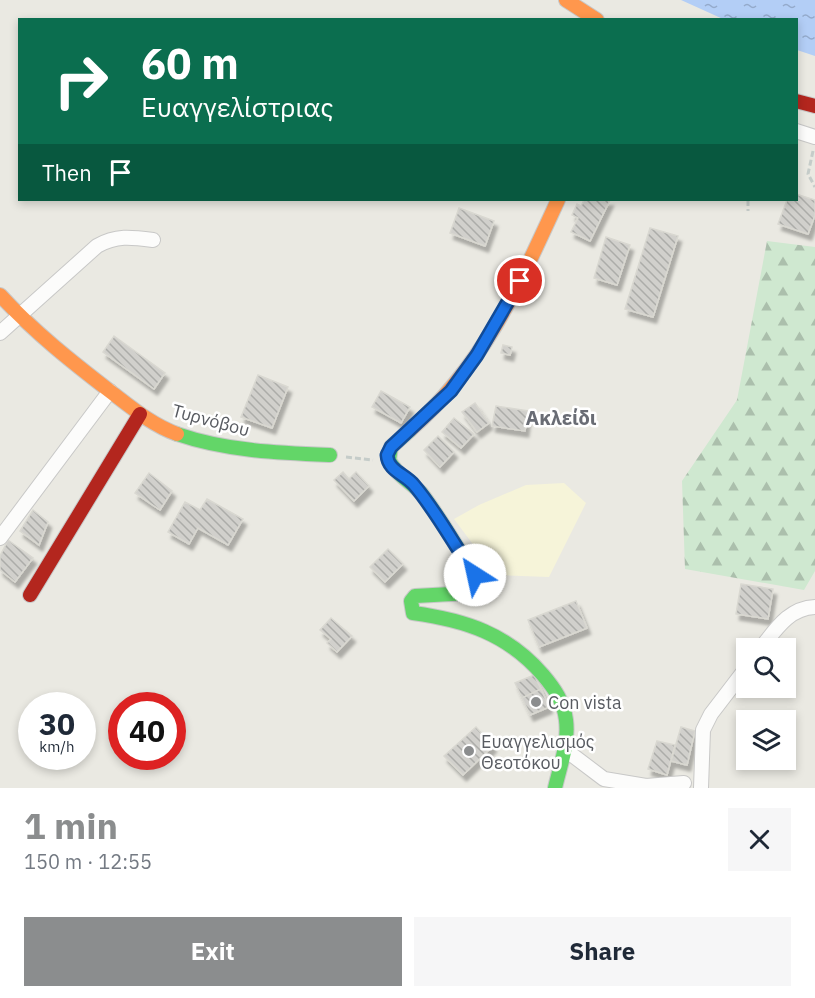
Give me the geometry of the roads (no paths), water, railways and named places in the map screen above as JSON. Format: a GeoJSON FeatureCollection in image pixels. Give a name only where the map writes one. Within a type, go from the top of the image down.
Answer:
{"type":"FeatureCollection","features":[{"type":"Feature","properties":{"kind":"street"},"geometry":{"type":"LineString","coordinates":[[566,0],[594,18]]}},
{"type":"Feature","properties":{"kind":"street"},"geometry":{"type":"LineString","coordinates":[[798,102],[815,106]]}},
{"type":"Feature","properties":{"kind":"street"},"geometry":{"type":"LineString","coordinates":[[798,132],[815,139]]}},
{"type":"Feature","properties":{"kind":"street"},"geometry":{"type":"LineString","coordinates":[[555,788],[567,722],[562,701],[537,668],[511,642],[486,628],[463,621],[413,613],[411,601],[415,596],[470,593],[477,584],[475,575],[422,495],[388,461],[391,447],[451,391],[477,355],[520,281],[558,201]]}},
{"type":"Feature","properties":{"kind":"street"},"geometry":{"type":"LineString","coordinates":[[0,333],[20,318],[97,246],[110,238],[124,236],[153,240]]}},
{"type":"Feature","properties":{"kind":"street","name":"Τυρνόβου"},"geometry":{"type":"LineString","coordinates":[[0,295],[20,318],[110,391],[140,414],[168,430],[230,447],[330,455]]}},
{"type":"Feature","properties":{"kind":"street"},"geometry":{"type":"LineString","coordinates":[[0,538],[110,391]]}},
{"type":"Feature","properties":{"kind":"street"},"geometry":{"type":"LineString","coordinates":[[30,595],[140,414]]}},
{"type":"Feature","properties":{"kind":"street"},"geometry":{"type":"LineString","coordinates":[[769,638],[780,623],[795,611],[815,607]]}},
{"type":"Feature","properties":{"kind":"street"},"geometry":{"type":"LineString","coordinates":[[701,788],[703,730],[711,714],[736,681]]}},
{"type":"Feature","properties":{"kind":"street"},"geometry":{"type":"LineString","coordinates":[[563,748],[604,779],[646,786],[684,783]]}},
{"type":"Feature","properties":{"kind":"water"},"geometry":{"type":"Polygon","coordinates":[[[681,0],[815,0],[815,56],[798,50],[798,18],[721,18],[681,0]]]}},
{"type":"Feature","properties":{"kind":"place","name":"Con vista"},"geometry":{"type":"Point","coordinates":[536,702]}},
{"type":"Feature","properties":{"kind":"place","name":"Ευαγγελισμός Θεοτόκου"},"geometry":{"type":"Point","coordinates":[469,751]}},
{"type":"Feature","properties":{"kind":"district","name":"Ακλείδι"},"geometry":{"type":"Point","coordinates":[561,417]}}]}
